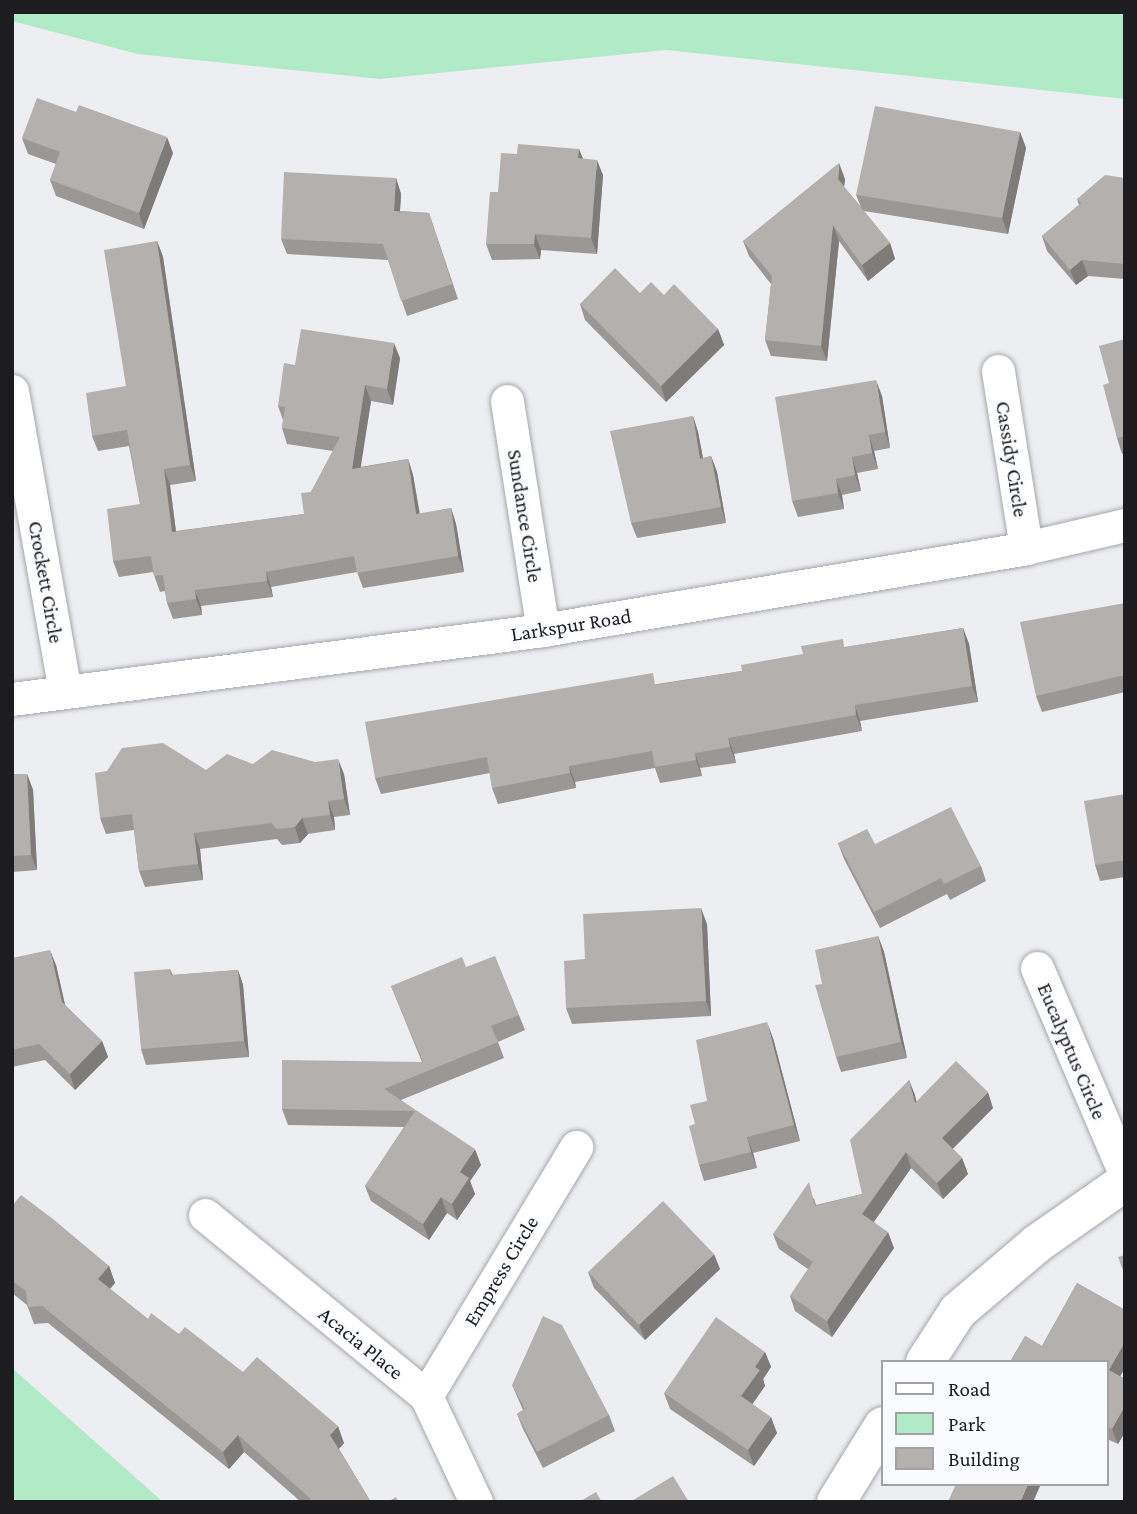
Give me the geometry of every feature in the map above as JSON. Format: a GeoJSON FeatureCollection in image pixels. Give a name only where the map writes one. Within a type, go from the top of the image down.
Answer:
{"type":"FeatureCollection","features":[{"type":"Feature","properties":{"kind":"street","name":"Cassidy Circle"},"geometry":{"type":"LineString","coordinates":[[998,371],[1026,548]]}},
{"type":"Feature","properties":{"kind":"street","name":"Crockett Circle"},"geometry":{"type":"LineString","coordinates":[[12,391],[65,691]]}},
{"type":"Feature","properties":{"kind":"street","name":"Sundance Circle"},"geometry":{"type":"LineString","coordinates":[[508,401],[543,630]]}},
{"type":"Feature","properties":{"kind":"street","name":"Larkspur Road"},"geometry":{"type":"LineString","coordinates":[[12,699],[543,630],[1026,548],[1125,524]]}},
{"type":"Feature","properties":{"kind":"street","name":"Eucalyptus Circle"},"geometry":{"type":"LineString","coordinates":[[1037,968],[1125,1173]]}},
{"type":"Feature","properties":{"kind":"street","name":"Empress Circle"},"geometry":{"type":"LineString","coordinates":[[426,1396],[576,1147]]}},
{"type":"Feature","properties":{"kind":"street"},"geometry":{"type":"LineString","coordinates":[[926,1360],[958,1311],[1038,1243],[1125,1182]]}},
{"type":"Feature","properties":{"kind":"street","name":"Acacia Place"},"geometry":{"type":"LineString","coordinates":[[205,1215],[426,1396],[476,1502]]}},
{"type":"Feature","properties":{"kind":"street"},"geometry":{"type":"LineString","coordinates":[[836,1502],[881,1429]]}},
{"type":"Feature","properties":{"kind":"green space"},"geometry":{"type":"Polygon","coordinates":[[[12,12],[1125,12],[1125,99],[666,50],[380,79],[138,54],[12,21],[12,12]]]}},
{"type":"Feature","properties":{"kind":"green space"},"geometry":{"type":"Polygon","coordinates":[[[12,1368],[163,1502],[12,1502],[12,1368]]]}},
{"type":"Feature","properties":{"kind":"building"},"geometry":{"type":"Polygon","coordinates":[[[37,98],[76,112],[79,105],[167,137],[139,213],[50,180],[60,152],[22,138],[37,98]]]}},
{"type":"Feature","properties":{"kind":"building"},"geometry":{"type":"Polygon","coordinates":[[[875,106],[1020,132],[1002,218],[856,195],[875,106]]]}},
{"type":"Feature","properties":{"kind":"building"},"geometry":{"type":"Polygon","coordinates":[[[518,144],[579,149],[578,158],[597,160],[591,238],[535,234],[534,244],[486,244],[490,192],[498,192],[501,153],[517,154],[518,144]]]}},
{"type":"Feature","properties":{"kind":"building"},"geometry":{"type":"Polygon","coordinates":[[[839,163],[838,179],[890,243],[862,265],[833,225],[821,346],[765,340],[772,276],[743,241],[839,163]]]}},
{"type":"Feature","properties":{"kind":"building"},"geometry":{"type":"Polygon","coordinates":[[[284,172],[396,178],[394,211],[429,213],[452,284],[401,301],[383,244],[281,239],[284,172]]]}},
{"type":"Feature","properties":{"kind":"building"},"geometry":{"type":"Polygon","coordinates":[[[1105,175],[1125,178],[1125,264],[1082,260],[1070,270],[1042,236],[1081,203],[1077,199],[1105,175]]]}},
{"type":"Feature","properties":{"kind":"building"},"geometry":{"type":"Polygon","coordinates":[[[157,241],[190,465],[164,469],[172,532],[304,514],[301,493],[311,492],[340,437],[282,428],[285,407],[278,406],[284,363],[295,365],[301,329],[394,343],[387,389],[365,385],[352,469],[408,459],[416,514],[451,508],[458,556],[357,573],[354,556],[266,572],[267,581],[195,590],[196,599],[167,603],[163,575],[154,576],[151,556],[113,561],[107,509],[140,504],[127,430],[92,436],[86,393],[126,386],[104,250],[157,241]]]}},
{"type":"Feature","properties":{"kind":"building"},"geometry":{"type":"Polygon","coordinates":[[[615,268],[640,293],[651,282],[664,295],[674,284],[718,329],[661,386],[580,304],[615,268]]]}},
{"type":"Feature","properties":{"kind":"building"},"geometry":{"type":"Polygon","coordinates":[[[1125,339],[1125,436],[1117,438],[1103,385],[1109,383],[1099,346],[1125,339]]]}},
{"type":"Feature","properties":{"kind":"building"},"geometry":{"type":"Polygon","coordinates":[[[876,380],[885,432],[869,435],[872,453],[852,457],[855,475],[836,479],[838,493],[792,501],[775,397],[876,380]]]}},
{"type":"Feature","properties":{"kind":"building"},"geometry":{"type":"Polygon","coordinates":[[[693,416],[700,459],[711,456],[721,507],[631,523],[610,431],[693,416]]]}},
{"type":"Feature","properties":{"kind":"building"},"geometry":{"type":"Polygon","coordinates":[[[1125,603],[1125,675],[1036,696],[1020,622],[1125,603]]]}},
{"type":"Feature","properties":{"kind":"building"},"geometry":{"type":"Polygon","coordinates":[[[963,628],[972,686],[855,705],[856,715],[728,738],[730,747],[695,753],[696,760],[655,767],[652,751],[569,766],[570,773],[492,788],[487,757],[375,778],[365,722],[653,673],[655,685],[742,671],[741,665],[803,654],[801,646],[843,639],[844,647],[963,628]]]}},
{"type":"Feature","properties":{"kind":"building"},"geometry":{"type":"Polygon","coordinates":[[[163,743],[206,770],[227,754],[253,764],[272,750],[315,762],[338,759],[344,799],[328,801],[330,815],[302,818],[295,827],[277,829],[271,823],[194,833],[198,864],[139,871],[132,814],[100,818],[95,773],[107,771],[122,748],[163,743]]]}},
{"type":"Feature","properties":{"kind":"building"},"geometry":{"type":"Polygon","coordinates":[[[12,774],[27,774],[31,855],[12,856],[12,774]]]}},
{"type":"Feature","properties":{"kind":"building"},"geometry":{"type":"Polygon","coordinates":[[[1125,794],[1125,860],[1095,865],[1084,801],[1125,794]]]}},
{"type":"Feature","properties":{"kind":"building"},"geometry":{"type":"Polygon","coordinates":[[[951,807],[981,866],[944,884],[941,878],[874,912],[838,843],[867,829],[875,844],[951,807]]]}},
{"type":"Feature","properties":{"kind":"building"},"geometry":{"type":"Polygon","coordinates":[[[701,908],[706,1001],[566,1008],[564,961],[585,959],[583,914],[701,908]]]}},
{"type":"Feature","properties":{"kind":"building"},"geometry":{"type":"Polygon","coordinates":[[[878,936],[901,1042],[836,1057],[815,985],[822,984],[815,950],[878,936]]]}},
{"type":"Feature","properties":{"kind":"building"},"geometry":{"type":"Polygon","coordinates":[[[50,950],[62,1002],[102,1041],[70,1074],[39,1044],[12,1050],[12,958],[50,950]]]}},
{"type":"Feature","properties":{"kind":"building"},"geometry":{"type":"Polygon","coordinates":[[[495,956],[519,1015],[491,1026],[498,1042],[384,1089],[475,1149],[460,1172],[469,1178],[452,1204],[441,1197],[423,1224],[365,1186],[415,1111],[282,1109],[282,1060],[423,1062],[391,986],[462,957],[466,967],[495,956]]]}},
{"type":"Feature","properties":{"kind":"building"},"geometry":{"type":"Polygon","coordinates":[[[170,969],[171,975],[238,970],[244,1041],[141,1049],[134,972],[170,969]]]}},
{"type":"Feature","properties":{"kind":"building"},"geometry":{"type":"Polygon","coordinates":[[[767,1022],[794,1125],[747,1137],[751,1152],[699,1165],[689,1126],[695,1124],[690,1105],[707,1101],[696,1040],[767,1022]]]}},
{"type":"Feature","properties":{"kind":"building"},"geometry":{"type":"Polygon","coordinates":[[[956,1061],[988,1092],[942,1138],[962,1158],[937,1183],[906,1152],[862,1214],[888,1232],[827,1321],[790,1296],[813,1262],[773,1234],[809,1182],[815,1206],[862,1194],[850,1140],[909,1080],[915,1103],[956,1061]]]}},
{"type":"Feature","properties":{"kind":"building"},"geometry":{"type":"Polygon","coordinates":[[[21,1195],[109,1266],[98,1279],[148,1319],[151,1313],[179,1334],[185,1327],[243,1372],[257,1357],[338,1426],[330,1435],[371,1502],[306,1502],[311,1499],[238,1435],[223,1452],[42,1306],[28,1307],[26,1291],[12,1281],[12,1206],[21,1195]]]}},
{"type":"Feature","properties":{"kind":"building"},"geometry":{"type":"Polygon","coordinates":[[[663,1201],[714,1254],[639,1325],[588,1272],[663,1201]]]}},
{"type":"Feature","properties":{"kind":"building"},"geometry":{"type":"Polygon","coordinates":[[[1125,1255],[1125,1276],[1118,1257],[1125,1255]]]}},
{"type":"Feature","properties":{"kind":"building"},"geometry":{"type":"Polygon","coordinates":[[[1077,1283],[1125,1310],[1125,1342],[1109,1370],[1109,1360],[1011,1360],[1025,1336],[1042,1346],[1077,1283]]]}},
{"type":"Feature","properties":{"kind":"building"},"geometry":{"type":"Polygon","coordinates":[[[543,1316],[562,1325],[609,1415],[537,1452],[517,1414],[525,1409],[512,1385],[543,1316]]]}},
{"type":"Feature","properties":{"kind":"building"},"geometry":{"type":"Polygon","coordinates":[[[716,1317],[765,1352],[755,1367],[760,1370],[741,1396],[771,1417],[748,1450],[664,1393],[716,1317]]]}},
{"type":"Feature","properties":{"kind":"building"},"geometry":{"type":"Polygon","coordinates":[[[1109,1370],[1125,1379],[1125,1406],[1112,1429],[1109,1427],[1109,1370]]]}},
{"type":"Feature","properties":{"kind":"building"},"geometry":{"type":"Polygon","coordinates":[[[673,1476],[689,1502],[630,1502],[673,1476]]]}},
{"type":"Feature","properties":{"kind":"building"},"geometry":{"type":"Polygon","coordinates":[[[955,1486],[1027,1486],[1020,1502],[948,1502],[955,1486]]]}},
{"type":"Feature","properties":{"kind":"building"},"geometry":{"type":"Polygon","coordinates":[[[596,1492],[602,1502],[579,1502],[596,1492]]]}}]}
